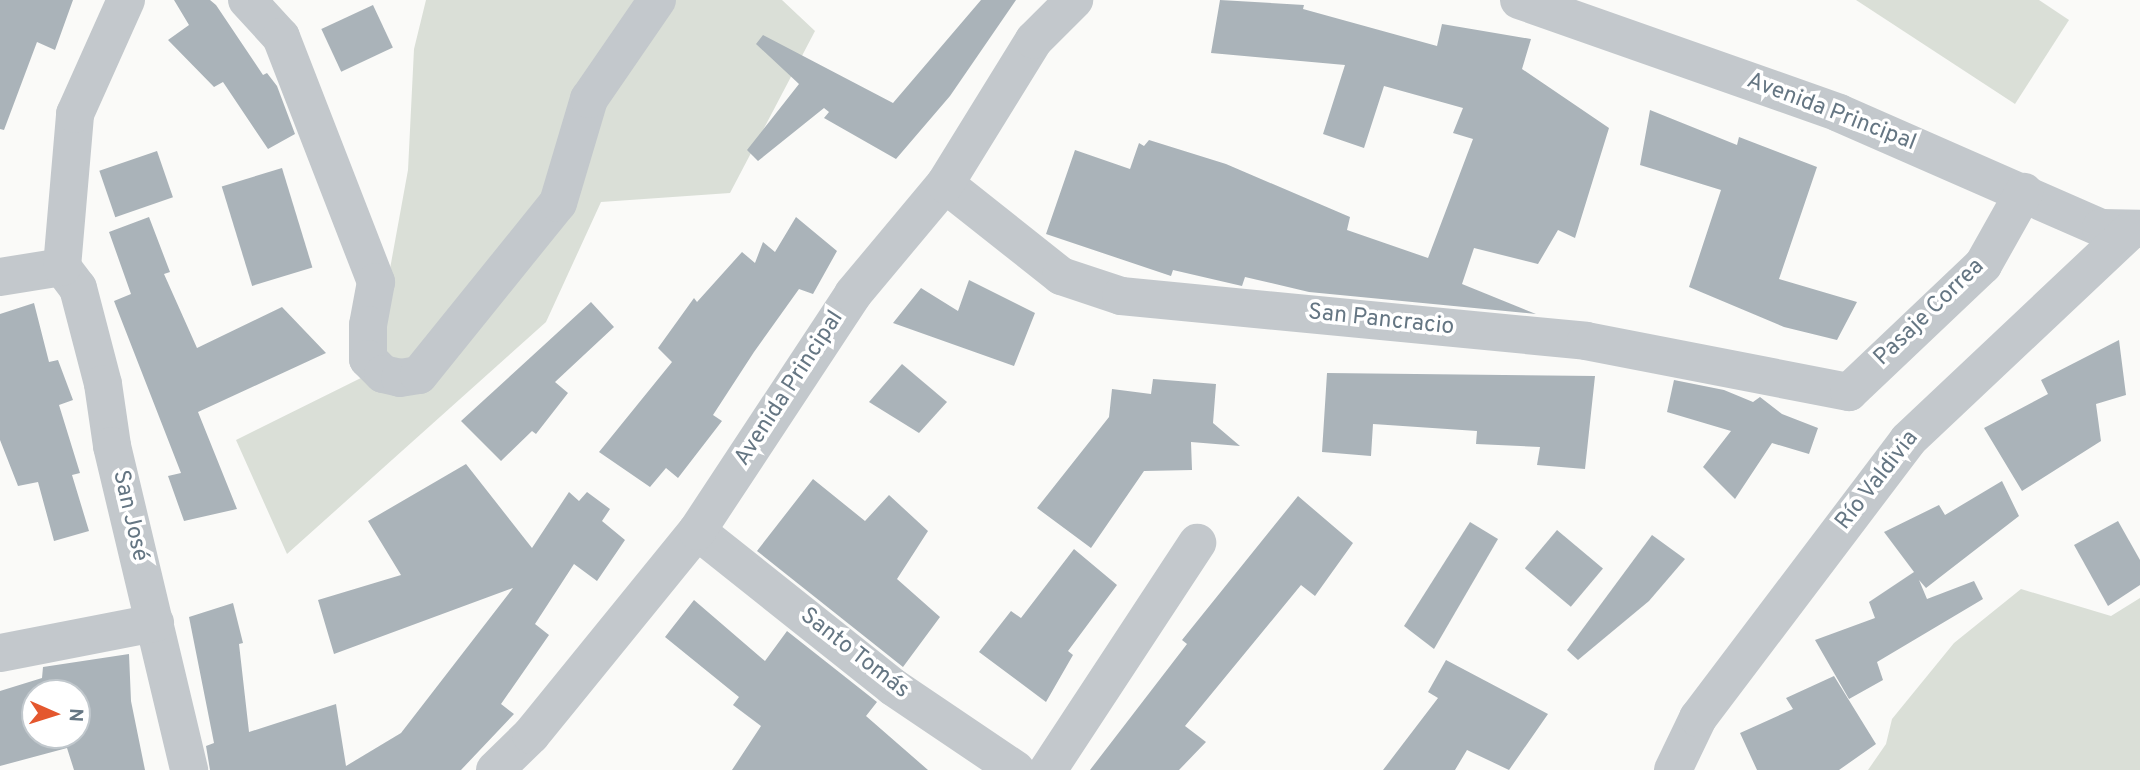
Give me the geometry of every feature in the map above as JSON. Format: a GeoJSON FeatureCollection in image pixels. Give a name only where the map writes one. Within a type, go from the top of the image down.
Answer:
{"type":"FeatureCollection","features":[{"type":"Feature","properties":{"kind":"street"},"geometry":{"type":"LineString","coordinates":[[0,277],[62,267],[75,114],[126,0]]}},
{"type":"Feature","properties":{"kind":"street"},"geometry":{"type":"LineString","coordinates":[[247,0],[281,37],[376,282],[368,325],[368,359],[383,374],[400,378],[419,375],[558,202],[589,99],[657,0]]}},
{"type":"Feature","properties":{"kind":"street","name":"Avenida Principal"},"geometry":{"type":"LineString","coordinates":[[495,770],[531,735],[697,531],[853,294],[944,184],[1034,40],[1073,0]]}},
{"type":"Feature","properties":{"kind":"street","name":"Avenida Principal"},"geometry":{"type":"LineString","coordinates":[[1519,0],[1839,113],[2101,228],[2135,230]]}},
{"type":"Feature","properties":{"kind":"street","name":"San Pancracio"},"geometry":{"type":"LineString","coordinates":[[944,184],[1061,276],[1121,296],[1586,341],[1849,392]]}},
{"type":"Feature","properties":{"kind":"street","name":"Pasaje Correa"},"geometry":{"type":"LineString","coordinates":[[1849,392],[1983,265],[2024,192]]}},
{"type":"Feature","properties":{"kind":"street","name":"Río Valdivia"},"geometry":{"type":"LineString","coordinates":[[1672,770],[1698,718],[1908,440],[2135,230]]}},
{"type":"Feature","properties":{"kind":"street","name":"San José"},"geometry":{"type":"LineString","coordinates":[[62,267],[78,288],[190,770]]}},
{"type":"Feature","properties":{"kind":"street","name":"Santo Tomás"},"geometry":{"type":"LineString","coordinates":[[697,531],[893,687],[1016,770]]}},
{"type":"Feature","properties":{"kind":"street"},"geometry":{"type":"LineString","coordinates":[[1048,770],[1197,543]]}},
{"type":"Feature","properties":{"kind":"street"},"geometry":{"type":"LineString","coordinates":[[0,653],[155,624]]}},
{"type":"Feature","properties":{"kind":"shaded area"},"geometry":{"type":"Polygon","coordinates":[[[426,0],[782,0],[815,31],[730,193],[601,202],[546,322],[287,554],[236,440],[371,373],[408,170],[414,49],[426,0]]]}},
{"type":"Feature","properties":{"kind":"shaded area"},"geometry":{"type":"Polygon","coordinates":[[[1856,0],[2039,0],[2069,20],[2015,104],[1856,0]]]}},
{"type":"Feature","properties":{"kind":"shaded area"},"geometry":{"type":"Polygon","coordinates":[[[2021,589],[2111,616],[2140,598],[2140,770],[1868,770],[1886,744],[1892,719],[1954,643],[2021,589]]]}},
{"type":"Feature","properties":{"kind":"building"},"geometry":{"type":"Polygon","coordinates":[[[0,0],[73,0],[55,50],[37,42],[4,130],[0,129],[0,0]]]}},
{"type":"Feature","properties":{"kind":"building"},"geometry":{"type":"Polygon","coordinates":[[[174,0],[210,0],[216,5],[263,75],[267,73],[277,86],[295,134],[268,149],[223,82],[214,87],[168,40],[189,25],[174,0]]]}},
{"type":"Feature","properties":{"kind":"building"},"geometry":{"type":"Polygon","coordinates":[[[981,0],[1016,0],[950,96],[896,159],[824,118],[829,112],[824,108],[758,161],[747,150],[799,84],[756,44],[763,35],[893,103],[981,0]]]}},
{"type":"Feature","properties":{"kind":"building"},"geometry":{"type":"Polygon","coordinates":[[[1220,0],[1304,5],[1303,9],[1437,46],[1442,24],[1531,39],[1522,69],[1609,128],[1575,238],[1558,230],[1538,264],[1474,248],[1462,284],[1536,314],[1309,292],[1245,277],[1242,286],[1173,270],[1171,276],[1046,234],[1075,150],[1130,169],[1139,143],[1144,146],[1149,140],[1226,164],[1350,217],[1347,230],[1428,258],[1473,139],[1453,133],[1463,108],[1384,86],[1364,148],[1323,134],[1345,65],[1211,53],[1220,0]]]}},
{"type":"Feature","properties":{"kind":"building"},"geometry":{"type":"Polygon","coordinates":[[[373,5],[393,48],[341,72],[321,29],[373,5]]]}},
{"type":"Feature","properties":{"kind":"building"},"geometry":{"type":"Polygon","coordinates":[[[1650,110],[1737,145],[1739,137],[1817,167],[1779,279],[1857,302],[1837,340],[1784,327],[1689,287],[1721,190],[1640,165],[1650,110]]]}},
{"type":"Feature","properties":{"kind":"building"},"geometry":{"type":"Polygon","coordinates":[[[157,151],[173,197],[115,217],[99,171],[157,151]]]}},
{"type":"Feature","properties":{"kind":"building"},"geometry":{"type":"Polygon","coordinates":[[[282,168],[312,267],[252,286],[222,186],[282,168]]]}},
{"type":"Feature","properties":{"kind":"building"},"geometry":{"type":"Polygon","coordinates":[[[149,217],[170,272],[164,274],[197,348],[282,307],[326,353],[198,412],[237,509],[184,521],[168,476],[181,473],[114,301],[131,294],[109,232],[149,217]]]}},
{"type":"Feature","properties":{"kind":"building"},"geometry":{"type":"Polygon","coordinates":[[[796,217],[837,251],[813,294],[799,289],[754,352],[713,415],[722,421],[678,478],[666,468],[650,487],[599,452],[672,362],[658,348],[694,298],[697,302],[742,252],[755,263],[763,242],[775,252],[796,217]]]}},
{"type":"Feature","properties":{"kind":"building"},"geometry":{"type":"Polygon","coordinates":[[[969,280],[1035,313],[1014,366],[893,323],[921,288],[958,311],[969,280]]]}},
{"type":"Feature","properties":{"kind":"building"},"geometry":{"type":"Polygon","coordinates":[[[591,302],[614,327],[555,382],[568,393],[536,434],[532,431],[501,461],[461,421],[591,302]]]}},
{"type":"Feature","properties":{"kind":"building"},"geometry":{"type":"Polygon","coordinates":[[[34,303],[49,362],[58,360],[73,400],[59,405],[80,473],[72,475],[89,531],[54,541],[38,482],[18,486],[0,440],[0,314],[34,303]]]}},
{"type":"Feature","properties":{"kind":"building"},"geometry":{"type":"Polygon","coordinates":[[[2119,340],[2126,395],[2096,404],[2101,441],[2022,491],[1984,428],[2048,394],[2041,380],[2119,340]]]}},
{"type":"Feature","properties":{"kind":"building"},"geometry":{"type":"Polygon","coordinates":[[[902,364],[947,402],[919,433],[869,402],[902,364]]]}},
{"type":"Feature","properties":{"kind":"building"},"geometry":{"type":"Polygon","coordinates":[[[1327,373],[1595,376],[1585,469],[1537,465],[1540,447],[1476,444],[1477,431],[1373,424],[1371,456],[1322,452],[1327,373]]]}},
{"type":"Feature","properties":{"kind":"building"},"geometry":{"type":"Polygon","coordinates":[[[1153,379],[1216,384],[1213,423],[1240,446],[1191,442],[1192,470],[1144,471],[1091,548],[1037,508],[1109,417],[1112,389],[1151,394],[1153,379]]]}},
{"type":"Feature","properties":{"kind":"building"},"geometry":{"type":"Polygon","coordinates":[[[1674,380],[1724,390],[1753,402],[1760,397],[1782,414],[1818,428],[1809,454],[1772,443],[1735,499],[1703,467],[1731,431],[1667,412],[1674,380]]]}},
{"type":"Feature","properties":{"kind":"building"},"geometry":{"type":"Polygon","coordinates":[[[466,464],[532,548],[569,492],[579,501],[587,492],[610,509],[602,521],[625,540],[597,581],[574,564],[535,624],[549,635],[501,704],[514,714],[461,770],[210,770],[206,746],[214,743],[189,617],[233,603],[243,643],[239,644],[249,732],[336,704],[346,766],[401,733],[513,588],[334,654],[318,600],[401,575],[368,521],[466,464]]]}},
{"type":"Feature","properties":{"kind":"building"},"geometry":{"type":"Polygon","coordinates":[[[813,479],[865,521],[889,495],[928,531],[897,579],[940,617],[903,667],[757,551],[813,479]]]}},
{"type":"Feature","properties":{"kind":"building"},"geometry":{"type":"Polygon","coordinates":[[[2002,481],[2019,516],[1926,588],[1919,580],[1927,599],[1974,581],[1983,599],[1877,662],[1883,680],[1849,699],[1815,640],[1875,618],[1869,602],[1914,572],[1884,532],[1939,505],[1945,515],[2002,481]]]}},
{"type":"Feature","properties":{"kind":"building"},"geometry":{"type":"Polygon","coordinates":[[[1298,496],[1353,543],[1315,596],[1301,585],[1185,726],[1206,742],[1179,770],[1090,770],[1187,644],[1182,640],[1298,496]]]}},
{"type":"Feature","properties":{"kind":"building"},"geometry":{"type":"Polygon","coordinates":[[[2118,521],[2140,560],[2140,585],[2108,606],[2074,545],[2118,521]]]}},
{"type":"Feature","properties":{"kind":"building"},"geometry":{"type":"Polygon","coordinates":[[[1470,522],[1498,539],[1434,649],[1404,626],[1470,522]]]}},
{"type":"Feature","properties":{"kind":"building"},"geometry":{"type":"Polygon","coordinates":[[[1557,530],[1603,569],[1571,607],[1525,568],[1557,530]]]}},
{"type":"Feature","properties":{"kind":"building"},"geometry":{"type":"Polygon","coordinates":[[[1652,535],[1685,559],[1649,601],[1578,660],[1567,650],[1652,535]]]}},
{"type":"Feature","properties":{"kind":"building"},"geometry":{"type":"Polygon","coordinates":[[[1074,549],[1117,585],[1068,651],[1073,655],[1046,702],[979,652],[1011,611],[1021,618],[1074,549]]]}},
{"type":"Feature","properties":{"kind":"building"},"geometry":{"type":"Polygon","coordinates":[[[694,600],[765,661],[787,631],[877,702],[866,716],[928,770],[732,770],[761,726],[733,705],[739,697],[665,637],[694,600]]]}},
{"type":"Feature","properties":{"kind":"building"},"geometry":{"type":"Polygon","coordinates":[[[129,654],[131,701],[145,770],[74,770],[67,749],[91,749],[91,679],[39,679],[42,678],[43,667],[129,654]]]}},
{"type":"Feature","properties":{"kind":"building"},"geometry":{"type":"Polygon","coordinates":[[[1446,660],[1548,714],[1509,770],[1467,750],[1455,770],[1383,770],[1438,698],[1428,692],[1446,660]]]}},
{"type":"Feature","properties":{"kind":"building"},"geometry":{"type":"Polygon","coordinates":[[[1834,676],[1876,744],[1839,770],[1757,770],[1740,733],[1793,709],[1786,698],[1834,676]]]}},
{"type":"Feature","properties":{"kind":"building"},"geometry":{"type":"Polygon","coordinates":[[[21,684],[21,749],[63,749],[0,766],[0,691],[21,684]]]}}]}
